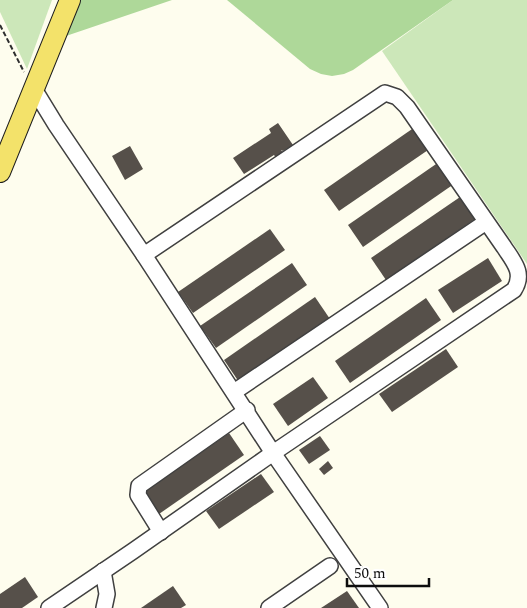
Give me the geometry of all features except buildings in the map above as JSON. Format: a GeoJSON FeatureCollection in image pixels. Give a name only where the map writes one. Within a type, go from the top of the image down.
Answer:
{"type":"FeatureCollection","features":[{"type":"Feature","properties":{"kind":"main road"},"geometry":{"type":"LineString","coordinates":[[0,172],[70,0]]}},
{"type":"Feature","properties":{"kind":"lane"},"geometry":{"type":"LineString","coordinates":[[34,89],[56,125],[247,410],[273,453],[380,608]]}},
{"type":"Feature","properties":{"kind":"lane"},"geometry":{"type":"LineString","coordinates":[[49,608],[514,290],[518,284],[519,270],[407,106],[398,96],[385,93],[144,255]]}},
{"type":"Feature","properties":{"kind":"lane"},"geometry":{"type":"LineString","coordinates":[[234,392],[486,222]]}},
{"type":"Feature","properties":{"kind":"lane"},"geometry":{"type":"LineString","coordinates":[[161,532],[138,495],[139,486],[247,410]]}},
{"type":"Feature","properties":{"kind":"lane"},"geometry":{"type":"LineString","coordinates":[[269,608],[330,566]]}},
{"type":"Feature","properties":{"kind":"lane"},"geometry":{"type":"LineString","coordinates":[[103,571],[107,594],[104,608]]}},
{"type":"Feature","properties":{"kind":"path"},"geometry":{"type":"LineString","coordinates":[[0,25],[34,89]]}},
{"type":"Feature","properties":{"kind":"green space"},"geometry":{"type":"Polygon","coordinates":[[[0,0],[52,0],[27,69],[0,12],[0,0]]]}},
{"type":"Feature","properties":{"kind":"green space"},"geometry":{"type":"Polygon","coordinates":[[[80,0],[172,0],[66,36],[80,0]]]}},
{"type":"Feature","properties":{"kind":"green space"},"geometry":{"type":"Polygon","coordinates":[[[227,0],[453,0],[353,70],[332,76],[310,69],[227,0]]]}},
{"type":"Feature","properties":{"kind":"green space"},"geometry":{"type":"Polygon","coordinates":[[[453,0],[527,0],[527,264],[382,51],[453,0]]]}}]}
